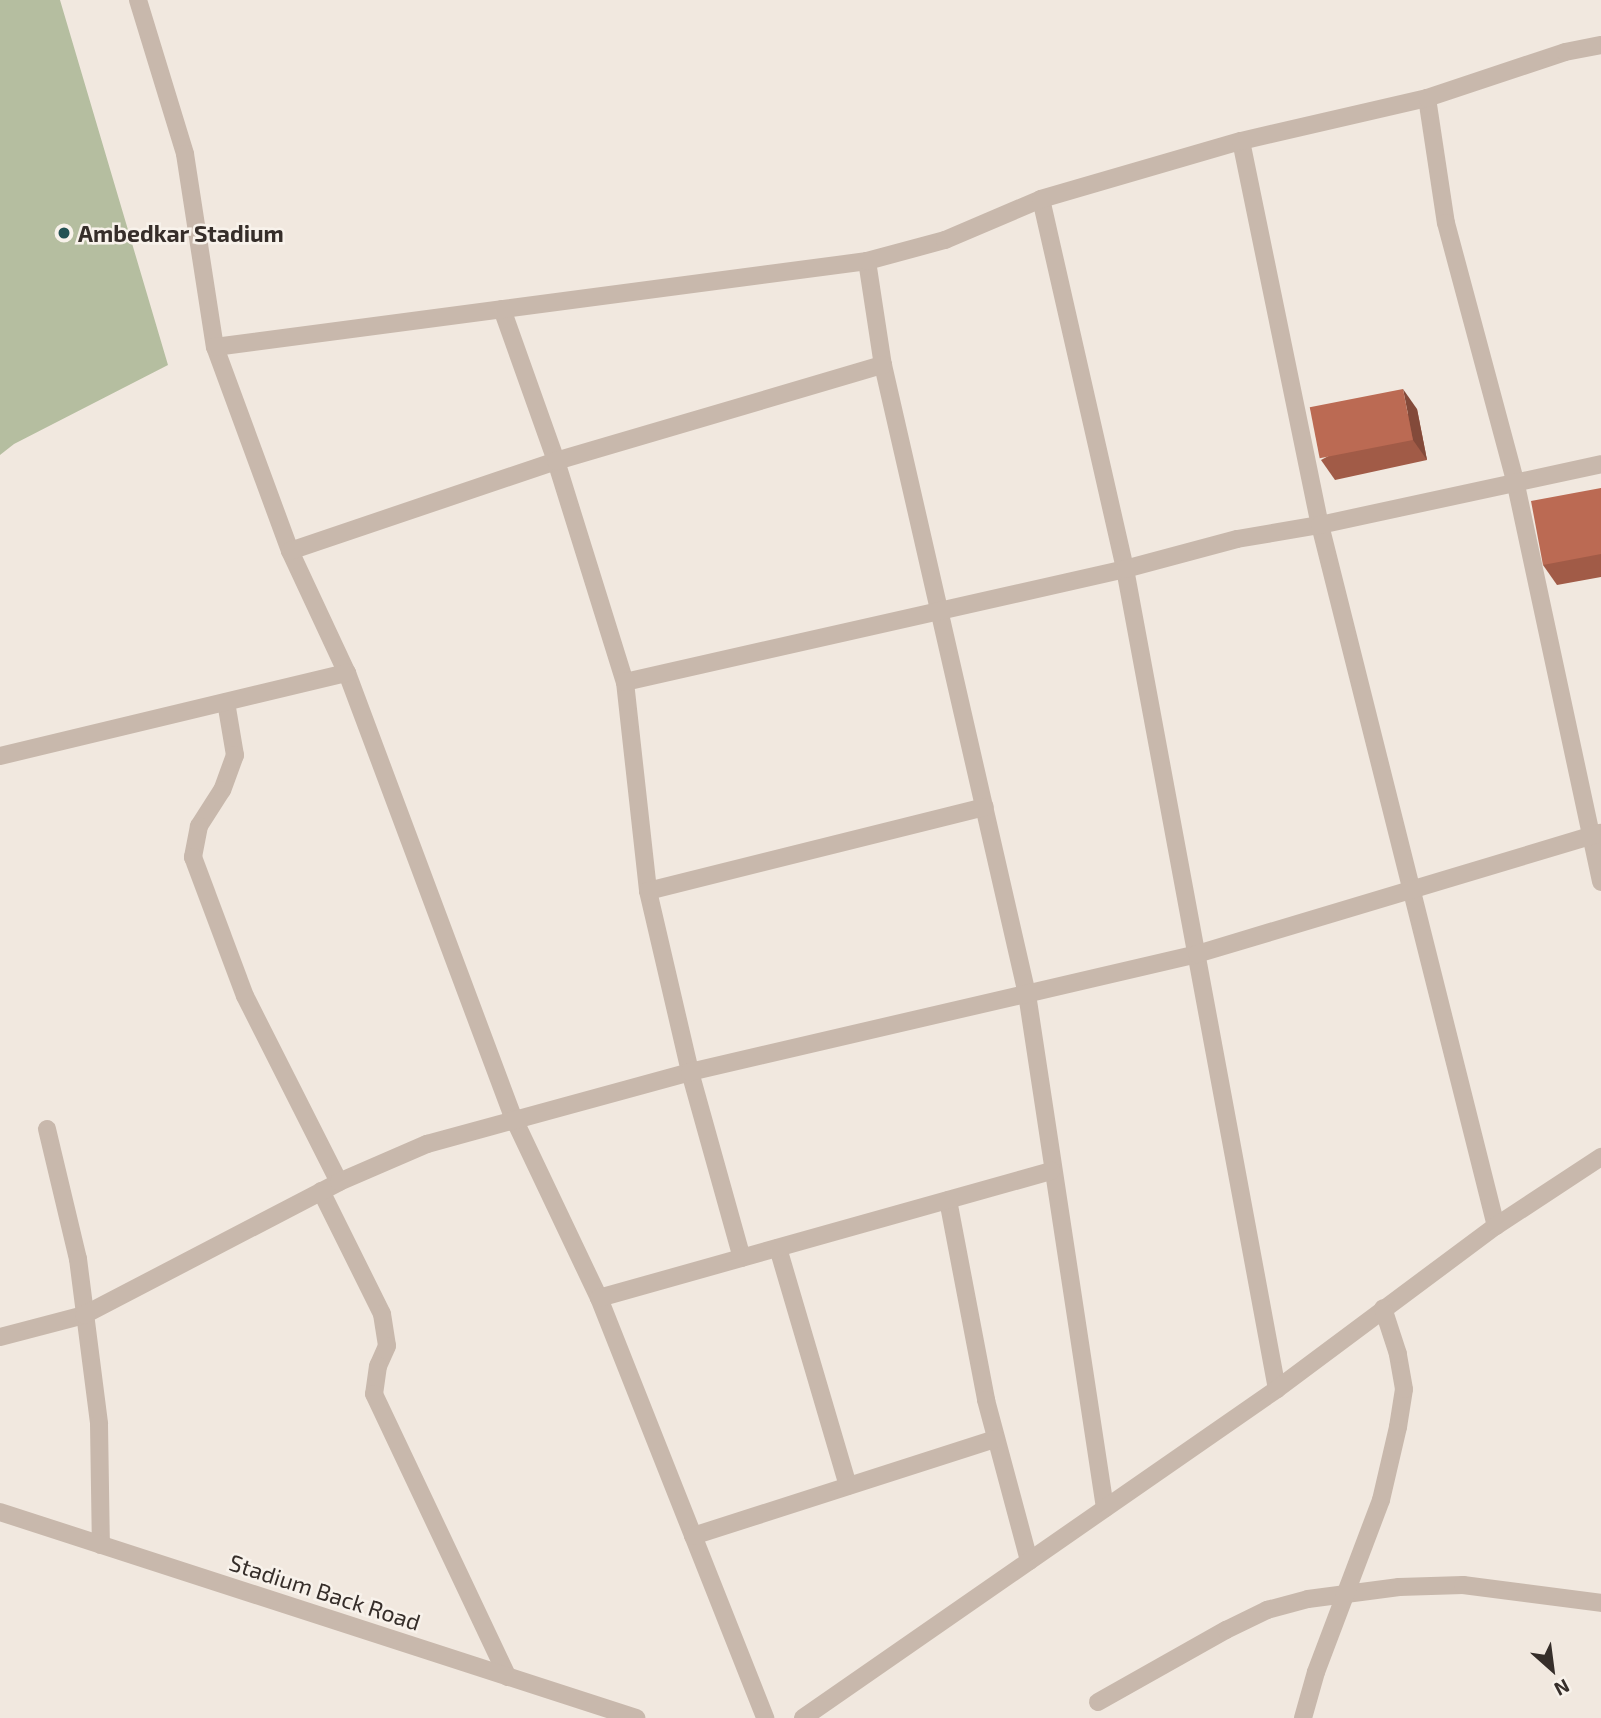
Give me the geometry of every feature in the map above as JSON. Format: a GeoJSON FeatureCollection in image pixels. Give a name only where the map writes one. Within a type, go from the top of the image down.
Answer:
{"type":"FeatureCollection","features":[{"type":"Feature","properties":{"kind":"street"},"geometry":{"type":"LineString","coordinates":[[138,0],[186,154],[215,346],[290,551],[347,673],[514,1119],[599,1298],[765,1718]]}},
{"type":"Feature","properties":{"kind":"street"},"geometry":{"type":"LineString","coordinates":[[215,346],[867,261],[945,240],[1041,199],[1241,141],[1427,98],[1565,52],[1601,45]]}},
{"type":"Feature","properties":{"kind":"street"},"geometry":{"type":"LineString","coordinates":[[1427,98],[1446,223],[1516,485],[1595,835],[1601,882]]}},
{"type":"Feature","properties":{"kind":"street"},"geometry":{"type":"LineString","coordinates":[[1241,141],[1320,525],[1496,1226]]}},
{"type":"Feature","properties":{"kind":"street"},"geometry":{"type":"LineString","coordinates":[[1041,199],[1125,569],[1277,1389]]}},
{"type":"Feature","properties":{"kind":"street"},"geometry":{"type":"LineString","coordinates":[[867,261],[883,365],[1027,994],[1105,1508]]}},
{"type":"Feature","properties":{"kind":"street"},"geometry":{"type":"LineString","coordinates":[[502,309],[556,461],[625,682],[648,891],[690,1072],[742,1258]]}},
{"type":"Feature","properties":{"kind":"street"},"geometry":{"type":"LineString","coordinates":[[290,551],[556,461],[883,365]]}},
{"type":"Feature","properties":{"kind":"street"},"geometry":{"type":"LineString","coordinates":[[625,682],[1125,569],[1237,539],[1516,485],[1601,464]]}},
{"type":"Feature","properties":{"kind":"street"},"geometry":{"type":"LineString","coordinates":[[0,756],[347,673]]}},
{"type":"Feature","properties":{"kind":"street"},"geometry":{"type":"LineString","coordinates":[[226,702],[235,755],[222,790],[199,826],[193,857],[245,996],[339,1182]]}},
{"type":"Feature","properties":{"kind":"street"},"geometry":{"type":"LineString","coordinates":[[648,891],[985,807]]}},
{"type":"Feature","properties":{"kind":"street"},"geometry":{"type":"LineString","coordinates":[[0,1337],[84,1315],[321,1191],[427,1143],[690,1072],[1197,954],[1595,835]]}},
{"type":"Feature","properties":{"kind":"street"},"geometry":{"type":"LineString","coordinates":[[47,1129],[79,1259],[99,1424],[101,1545]]}},
{"type":"Feature","properties":{"kind":"street"},"geometry":{"type":"LineString","coordinates":[[803,1718],[1277,1389],[1496,1226],[1601,1157]]}},
{"type":"Feature","properties":{"kind":"street"},"geometry":{"type":"LineString","coordinates":[[599,1298],[1052,1171]]}},
{"type":"Feature","properties":{"kind":"street"},"geometry":{"type":"LineString","coordinates":[[321,1191],[382,1314],[387,1346],[378,1366],[374,1394],[508,1677]]}},
{"type":"Feature","properties":{"kind":"street"},"geometry":{"type":"LineString","coordinates":[[948,1200],[986,1401],[1029,1560]]}},
{"type":"Feature","properties":{"kind":"street"},"geometry":{"type":"LineString","coordinates":[[778,1248],[848,1486]]}},
{"type":"Feature","properties":{"kind":"street"},"geometry":{"type":"LineString","coordinates":[[1303,1718],[1316,1672],[1381,1500],[1404,1389],[1398,1354],[1383,1308]]}},
{"type":"Feature","properties":{"kind":"street"},"geometry":{"type":"LineString","coordinates":[[693,1536],[996,1439]]}},
{"type":"Feature","properties":{"kind":"street","name":"Stadium Back Road"},"geometry":{"type":"LineString","coordinates":[[0,1512],[636,1718]]}},
{"type":"Feature","properties":{"kind":"street"},"geometry":{"type":"LineString","coordinates":[[1098,1702],[1268,1611],[1308,1598],[1346,1592],[1463,1585],[1601,1604]]}},
{"type":"Feature","properties":{"kind":"green space","name":"Ambedkar Stadium"},"geometry":{"type":"Polygon","coordinates":[[[0,0],[60,0],[168,365],[14,444],[0,455],[0,0]]]}},
{"type":"Feature","properties":{"kind":"building"},"geometry":{"type":"Polygon","coordinates":[[[1403,389],[1413,440],[1320,458],[1310,407],[1403,389]]]}},
{"type":"Feature","properties":{"kind":"building"},"geometry":{"type":"Polygon","coordinates":[[[1601,488],[1601,554],[1543,565],[1531,501],[1601,488]]]}},
{"type":"Feature","properties":{"kind":"place","name":"Ambedkar Stadium"},"geometry":{"type":"Point","coordinates":[64,233]}}]}
